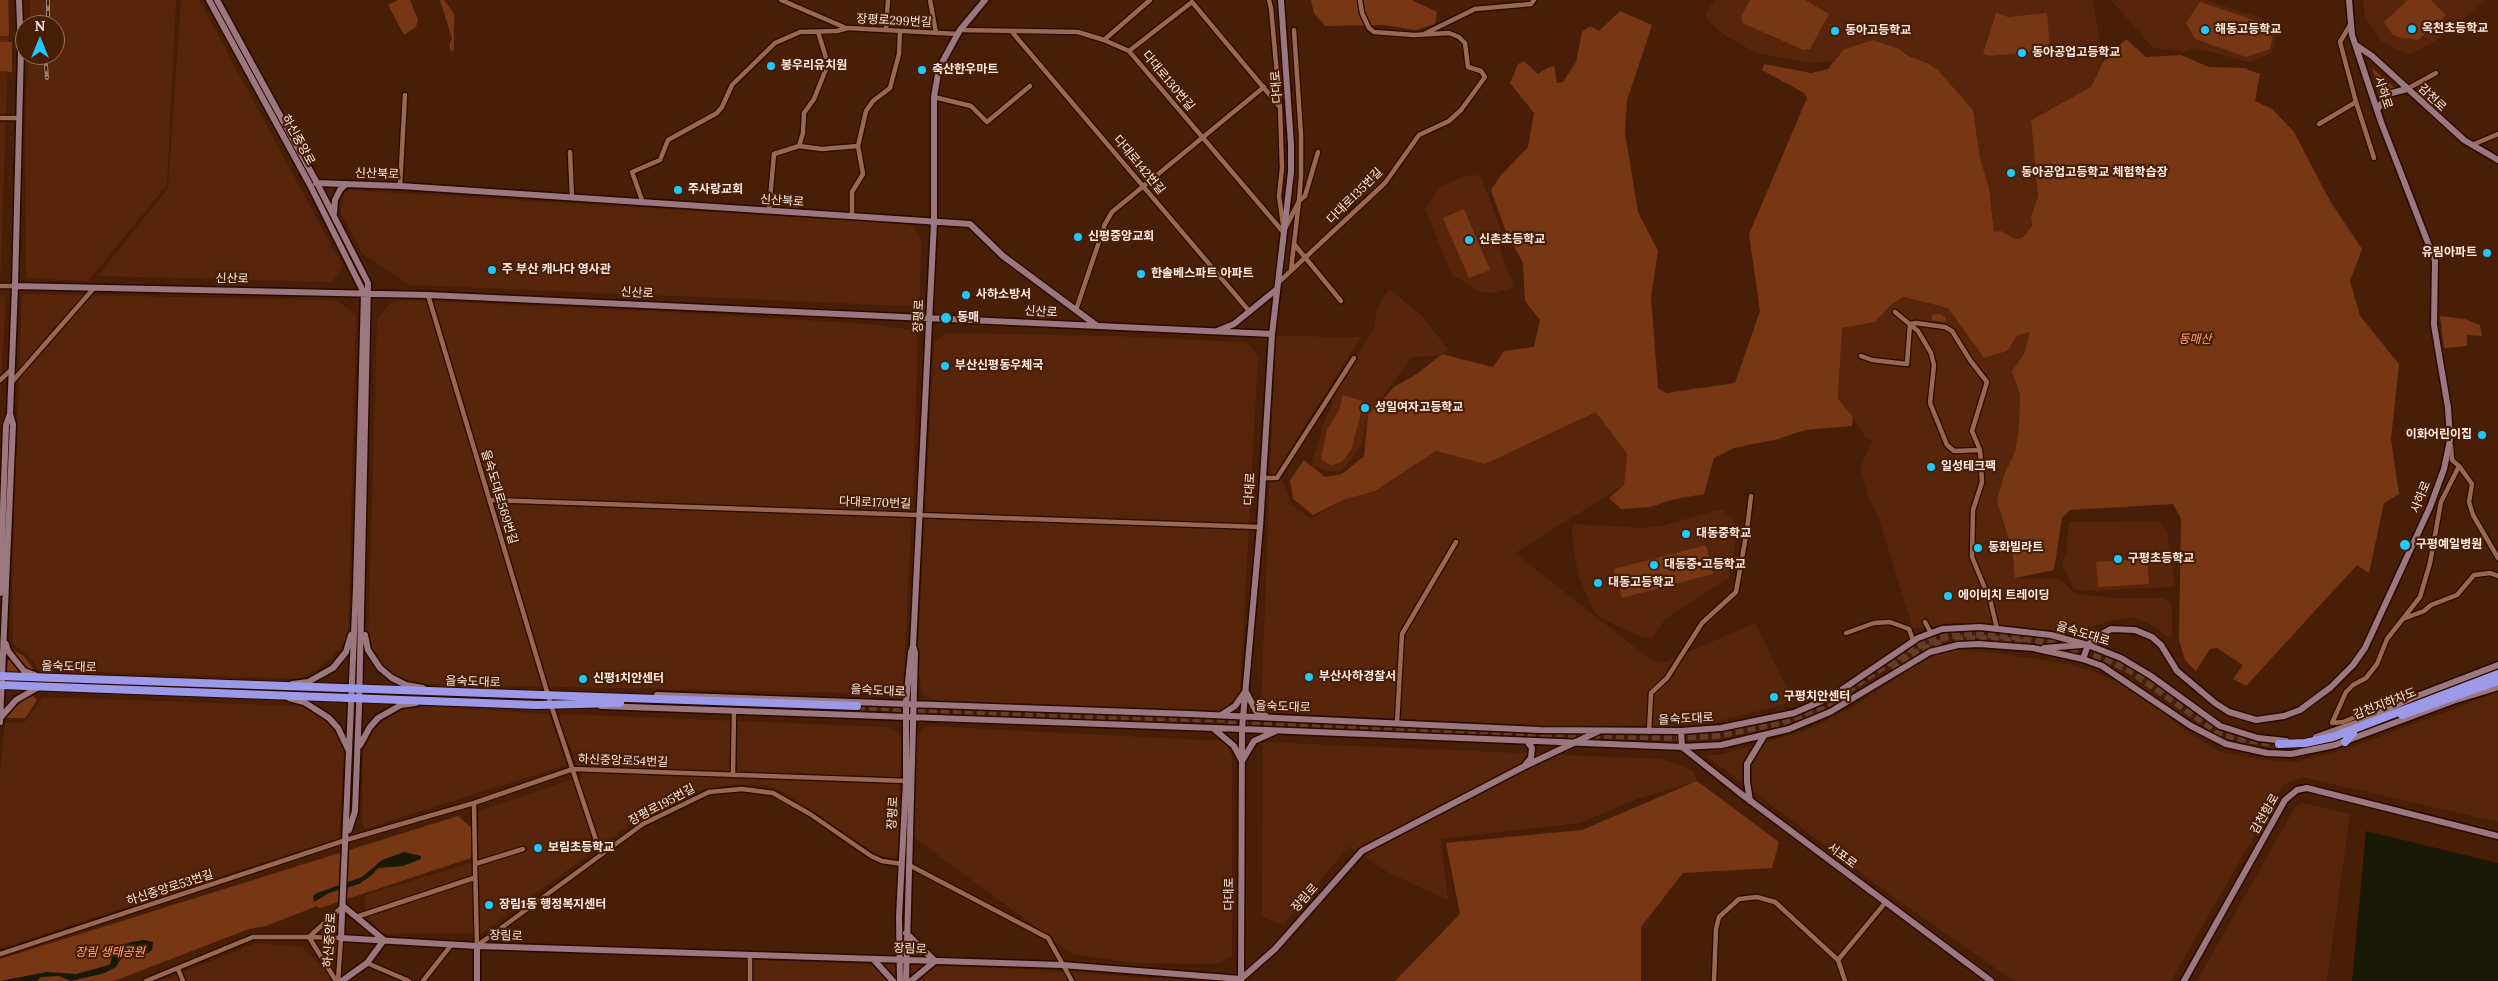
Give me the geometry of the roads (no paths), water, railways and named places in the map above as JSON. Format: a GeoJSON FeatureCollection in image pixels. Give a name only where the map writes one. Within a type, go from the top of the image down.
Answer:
{"type":"FeatureCollection","features":[{"type":"Feature","properties":{"kind":"highway","name":"감천지하차도"},"geometry":{"type":"LineString","coordinates":[[2279,747],[2306,748],[2326,744],[2497,667]]}},
{"type":"Feature","properties":{"kind":"highway","name":"을숙도대로"},"geometry":{"type":"LineString","coordinates":[[2,676],[438,692],[550,701]]}},
{"type":"Feature","properties":{"kind":"highway","name":"감천지하차도"},"geometry":{"type":"LineString","coordinates":[[2350,732],[2498,680]]}},
{"type":"Feature","properties":{"kind":"highway","name":"을숙도대로"},"geometry":{"type":"LineString","coordinates":[[1,685],[429,701],[592,701]]}},
{"type":"Feature","properties":{"kind":"highway"},"geometry":{"type":"LineString","coordinates":[[592,701],[857,709]]}},
{"type":"Feature","properties":{"kind":"highway"},"geometry":{"type":"LineString","coordinates":[[2345,742],[2356,723]]}},
{"type":"Feature","properties":{"kind":"street"},"geometry":{"type":"LineString","coordinates":[[0,722],[13,424],[10,414],[10,383],[15,286],[22,49],[20,0]]}},
{"type":"Feature","properties":{"kind":"street","name":"하신중앙로"},"geometry":{"type":"LineString","coordinates":[[209,0],[367,293]]}},
{"type":"Feature","properties":{"kind":"street"},"geometry":{"type":"LineString","coordinates":[[217,0],[365,274],[367,293],[360,698],[355,810],[346,842]]}},
{"type":"Feature","properties":{"kind":"street"},"geometry":{"type":"LineString","coordinates":[[781,0],[848,28]]}},
{"type":"Feature","properties":{"kind":"street"},"geometry":{"type":"LineString","coordinates":[[886,30],[888,0]]}},
{"type":"Feature","properties":{"kind":"street"},"geometry":{"type":"LineString","coordinates":[[930,0],[936,33]]}},
{"type":"Feature","properties":{"kind":"street","name":"장평로"},"geometry":{"type":"LineString","coordinates":[[906,981],[903,960],[909,719],[915,652],[913,646],[921,515],[934,222],[934,97],[939,68],[959,32],[985,0]]}},
{"type":"Feature","properties":{"kind":"street"},"geometry":{"type":"LineString","coordinates":[[1104,40],[1150,0]]}},
{"type":"Feature","properties":{"kind":"street"},"geometry":{"type":"LineString","coordinates":[[1269,0],[1272,8],[1280,107],[1282,168],[1280,196],[1284,232]]}},
{"type":"Feature","properties":{"kind":"street","name":"다대로"},"geometry":{"type":"LineString","coordinates":[[1242,980],[1242,729],[1260,527],[1272,334],[1292,144],[1281,0]]}},
{"type":"Feature","properties":{"kind":"street","name":"다대로135번길"},"geometry":{"type":"LineString","coordinates":[[1277,286],[1385,183],[1419,135],[1449,121],[1462,110],[1482,84],[1484,73],[1468,68],[1465,43],[1459,37],[1449,33],[1422,35],[1374,32],[1369,28],[1362,13],[1360,0]]}},
{"type":"Feature","properties":{"kind":"street"},"geometry":{"type":"LineString","coordinates":[[1422,35],[1475,9],[1531,4],[1534,0]]}},
{"type":"Feature","properties":{"kind":"street","name":"사하로"},"geometry":{"type":"LineString","coordinates":[[2088,644],[2111,629],[2126,628],[2144,633],[2161,645],[2177,671],[2215,703],[2230,712],[2256,720],[2284,716],[2300,710],[2331,687],[2353,665],[2365,648],[2430,507],[2444,469],[2450,440],[2448,408],[2434,326],[2435,261],[2377,110],[2350,25],[2349,0]]}},
{"type":"Feature","properties":{"kind":"street"},"geometry":{"type":"LineString","coordinates":[[1129,51],[1192,2],[1280,107]]}},
{"type":"Feature","properties":{"kind":"street"},"geometry":{"type":"LineString","coordinates":[[2350,25],[2340,42],[2356,102],[2374,158]]}},
{"type":"Feature","properties":{"kind":"street","name":"장평로299번길"},"geometry":{"type":"LineString","coordinates":[[643,203],[632,172],[660,160],[668,140],[716,113],[722,107],[732,85],[775,43],[800,32],[848,28],[936,33],[959,32]]}},
{"type":"Feature","properties":{"kind":"street","name":"다대로130번길"},"geometry":{"type":"LineString","coordinates":[[959,32],[1062,30],[1078,32],[1104,40],[1129,51],[1284,232]]}},
{"type":"Feature","properties":{"kind":"street"},"geometry":{"type":"LineString","coordinates":[[1291,271],[1299,201],[1301,135],[1294,30]]}},
{"type":"Feature","properties":{"kind":"street"},"geometry":{"type":"LineString","coordinates":[[852,217],[852,192],[863,174],[858,146],[866,110],[873,101],[890,88],[898,54],[900,31]]}},
{"type":"Feature","properties":{"kind":"street"},"geometry":{"type":"LineString","coordinates":[[798,146],[803,133],[804,113],[814,99],[828,64],[818,32]]}},
{"type":"Feature","properties":{"kind":"street","name":"다대로142번길"},"geometry":{"type":"LineString","coordinates":[[1012,32],[1250,312]]}},
{"type":"Feature","properties":{"kind":"street","name":"감천로"},"geometry":{"type":"LineString","coordinates":[[2356,45],[2372,56],[2431,113],[2471,146],[2498,160]]}},
{"type":"Feature","properties":{"kind":"street"},"geometry":{"type":"LineString","coordinates":[[2377,110],[2388,94],[2407,89],[2436,73]]}},
{"type":"Feature","properties":{"kind":"street"},"geometry":{"type":"LineString","coordinates":[[934,97],[971,106],[987,122],[1030,86]]}},
{"type":"Feature","properties":{"kind":"street"},"geometry":{"type":"LineString","coordinates":[[1076,310],[1108,217],[1264,87]]}},
{"type":"Feature","properties":{"kind":"street"},"geometry":{"type":"LineString","coordinates":[[400,186],[405,95]]}},
{"type":"Feature","properties":{"kind":"street"},"geometry":{"type":"LineString","coordinates":[[2319,124],[2356,102]]}},
{"type":"Feature","properties":{"kind":"street"},"geometry":{"type":"LineString","coordinates":[[0,118],[19,118]]}},
{"type":"Feature","properties":{"kind":"street"},"geometry":{"type":"LineString","coordinates":[[2471,146],[2498,134]]}},
{"type":"Feature","properties":{"kind":"street"},"geometry":{"type":"LineString","coordinates":[[769,211],[774,154],[798,146],[822,149],[858,146]]}},
{"type":"Feature","properties":{"kind":"street"},"geometry":{"type":"LineString","coordinates":[[570,152],[572,198]]}},
{"type":"Feature","properties":{"kind":"street"},"geometry":{"type":"LineString","coordinates":[[1284,232],[1299,201],[1305,196],[1318,152]]}},
{"type":"Feature","properties":{"kind":"street","name":"신산북로"},"geometry":{"type":"LineString","coordinates":[[310,185],[317,183],[400,186],[974,226],[1002,256],[1097,326]]}},
{"type":"Feature","properties":{"kind":"street"},"geometry":{"type":"LineString","coordinates":[[334,214],[335,200],[346,184]]}},
{"type":"Feature","properties":{"kind":"street"},"geometry":{"type":"LineString","coordinates":[[1294,243],[1341,301]]}},
{"type":"Feature","properties":{"kind":"street","name":"신산로"},"geometry":{"type":"LineString","coordinates":[[0,286],[428,295],[1272,334]]}},
{"type":"Feature","properties":{"kind":"street"},"geometry":{"type":"LineString","coordinates":[[1215,332],[1234,324],[1250,312],[1277,286]]}},
{"type":"Feature","properties":{"kind":"street"},"geometry":{"type":"LineString","coordinates":[[10,383],[94,288]]}},
{"type":"Feature","properties":{"kind":"street"},"geometry":{"type":"LineString","coordinates":[[346,842],[350,752],[350,689],[367,293]]}},
{"type":"Feature","properties":{"kind":"street","name":"을숙도대로569번길"},"geometry":{"type":"LineString","coordinates":[[428,295],[550,701],[601,855]]}},
{"type":"Feature","properties":{"kind":"street"},"geometry":{"type":"LineString","coordinates":[[1895,312],[1926,341],[1931,353],[1934,365],[1930,404],[1943,439],[1954,451],[1980,450]]}},
{"type":"Feature","properties":{"kind":"street"},"geometry":{"type":"LineString","coordinates":[[1910,324],[1916,323],[1945,327],[1952,331],[1970,360],[1987,382],[1972,431],[1980,450],[1982,482],[1973,510],[1972,557],[1991,603],[1997,629]]}},
{"type":"Feature","properties":{"kind":"street"},"geometry":{"type":"LineString","coordinates":[[1861,356],[1872,360],[1907,364],[1910,324]]}},
{"type":"Feature","properties":{"kind":"street"},"geometry":{"type":"LineString","coordinates":[[1262,478],[1277,478],[1354,358]]}},
{"type":"Feature","properties":{"kind":"street"},"geometry":{"type":"LineString","coordinates":[[0,380],[11,370]]}},
{"type":"Feature","properties":{"kind":"street"},"geometry":{"type":"LineString","coordinates":[[0,593],[6,425],[10,414]]}},
{"type":"Feature","properties":{"kind":"street"},"geometry":{"type":"LineString","coordinates":[[2450,440],[2452,460],[2459,466],[2472,484],[2469,502],[2473,515],[2498,558]]}},
{"type":"Feature","properties":{"kind":"street"},"geometry":{"type":"LineString","coordinates":[[2398,704],[2396,700],[2342,722],[2332,723],[2346,692],[2353,684],[2366,678],[2377,664],[2387,639],[2420,597],[2430,563],[2441,502],[2459,466]]}},
{"type":"Feature","properties":{"kind":"street"},"geometry":{"type":"LineString","coordinates":[[1649,732],[1650,693],[1667,678],[1702,623],[1736,592],[1751,496]]}},
{"type":"Feature","properties":{"kind":"street","name":"다대로170번길"},"geometry":{"type":"LineString","coordinates":[[490,500],[1260,527]]}},
{"type":"Feature","properties":{"kind":"street"},"geometry":{"type":"LineString","coordinates":[[1398,723],[1402,634],[1456,542]]}},
{"type":"Feature","properties":{"kind":"street"},"geometry":{"type":"LineString","coordinates":[[2402,620],[2424,612],[2431,605],[2457,594],[2474,575],[2490,572],[2498,576]]}},
{"type":"Feature","properties":{"kind":"street"},"geometry":{"type":"LineString","coordinates":[[1846,633],[1874,623],[1890,622],[1909,630],[1913,640]]}},
{"type":"Feature","properties":{"kind":"street"},"geometry":{"type":"LineString","coordinates":[[1925,622],[1931,633]]}},
{"type":"Feature","properties":{"kind":"street"},"geometry":{"type":"LineString","coordinates":[[286,686],[308,682],[333,668],[346,652],[354,627]]}},
{"type":"Feature","properties":{"kind":"street","name":"을숙도대로"},"geometry":{"type":"LineString","coordinates":[[592,701],[613,694],[910,703],[1599,731],[1681,731],[1720,728],[1794,713],[1832,697],[1913,640],[1931,633],[1960,627],[2051,635],[2088,644],[2121,658],[2151,676],[2210,720],[2241,733],[2275,741],[2292,741],[2320,736],[2497,667]]}},
{"type":"Feature","properties":{"kind":"street"},"geometry":{"type":"LineString","coordinates":[[361,628],[368,650],[380,668],[392,678],[406,685],[438,692]]}},
{"type":"Feature","properties":{"kind":"street"},"geometry":{"type":"LineString","coordinates":[[5,641],[8,651],[24,671],[46,678]]}},
{"type":"Feature","properties":{"kind":"street","name":"을숙도대로"},"geometry":{"type":"LineString","coordinates":[[592,701],[734,712],[1278,730],[1682,748],[1721,745],[1764,736],[1830,712],[1910,662],[1939,649],[1958,644],[1978,644],[2033,648],[2083,659],[2102,666],[2191,726],[2226,744],[2267,753],[2291,754],[2313,751],[2345,742],[2453,701],[2498,687]]}},
{"type":"Feature","properties":{"kind":"street"},"geometry":{"type":"LineString","coordinates":[[2033,648],[2088,644],[2083,659]]}},
{"type":"Feature","properties":{"kind":"street"},"geometry":{"type":"LineString","coordinates":[[0,718],[26,692],[41,687]]}},
{"type":"Feature","properties":{"kind":"street"},"geometry":{"type":"LineString","coordinates":[[1221,715],[1236,706],[1246,691],[1256,711],[1269,718]]}},
{"type":"Feature","properties":{"kind":"street"},"geometry":{"type":"LineString","coordinates":[[283,696],[304,702],[329,718],[338,728],[350,752]]}},
{"type":"Feature","properties":{"kind":"street"},"geometry":{"type":"LineString","coordinates":[[358,748],[370,727],[387,712],[401,705],[429,701]]}},
{"type":"Feature","properties":{"kind":"street"},"geometry":{"type":"LineString","coordinates":[[733,775],[734,712]]}},
{"type":"Feature","properties":{"kind":"street"},"geometry":{"type":"LineString","coordinates":[[1213,728],[1234,746],[1242,761]]}},
{"type":"Feature","properties":{"kind":"street"},"geometry":{"type":"LineString","coordinates":[[1242,761],[1254,741],[1278,730]]}},
{"type":"Feature","properties":{"kind":"street","name":"장림로"},"geometry":{"type":"LineString","coordinates":[[146,981],[253,937],[341,938],[477,946],[1062,965],[1242,980],[1275,949],[1362,851],[1523,767],[1599,731]]}},
{"type":"Feature","properties":{"kind":"street"},"geometry":{"type":"LineString","coordinates":[[1681,731],[1682,748]]}},
{"type":"Feature","properties":{"kind":"street"},"geometry":{"type":"LineString","coordinates":[[1750,800],[1747,782],[1748,764],[1764,736]]}},
{"type":"Feature","properties":{"kind":"street"},"geometry":{"type":"LineString","coordinates":[[1523,767],[1531,758],[1532,748],[1528,741]]}},
{"type":"Feature","properties":{"kind":"street","name":"서포로"},"geometry":{"type":"LineString","coordinates":[[1682,748],[1990,981]]}},
{"type":"Feature","properties":{"kind":"street","name":"하신중앙로54번길"},"geometry":{"type":"LineString","coordinates":[[346,842],[474,803],[573,769],[908,781]]}},
{"type":"Feature","properties":{"kind":"street","name":"장평로195번길"},"geometry":{"type":"LineString","coordinates":[[477,946],[644,824],[661,814],[710,792],[742,788],[773,793],[810,814],[871,856],[905,864],[1048,938],[1072,981]]}},
{"type":"Feature","properties":{"kind":"street","name":"감천항로"},"geometry":{"type":"LineString","coordinates":[[2184,981],[2285,800],[2297,790],[2307,788],[2498,836]]}},
{"type":"Feature","properties":{"kind":"street"},"geometry":{"type":"LineString","coordinates":[[474,803],[477,981]]}},
{"type":"Feature","properties":{"kind":"street","name":"하신중앙로"},"geometry":{"type":"LineString","coordinates":[[337,981],[346,842]]}},
{"type":"Feature","properties":{"kind":"street","name":"하신중앙로53번길"},"geometry":{"type":"LineString","coordinates":[[0,954],[346,842]]}},
{"type":"Feature","properties":{"kind":"street"},"geometry":{"type":"LineString","coordinates":[[475,864],[523,849]]}},
{"type":"Feature","properties":{"kind":"street","name":"장평로"},"geometry":{"type":"LineString","coordinates":[[900,981],[906,933],[905,864]]}},
{"type":"Feature","properties":{"kind":"street"},"geometry":{"type":"LineString","coordinates":[[356,917],[474,878]]}},
{"type":"Feature","properties":{"kind":"street"},"geometry":{"type":"LineString","coordinates":[[1714,981],[1716,929],[1719,918],[1740,899],[1757,897],[1774,902],[1838,960],[1845,981]]}},
{"type":"Feature","properties":{"kind":"street"},"geometry":{"type":"LineString","coordinates":[[1838,960],[1885,902]]}},
{"type":"Feature","properties":{"kind":"street"},"geometry":{"type":"LineString","coordinates":[[337,981],[309,937],[343,903],[356,917],[384,940],[367,963],[342,981]]}},
{"type":"Feature","properties":{"kind":"street"},"geometry":{"type":"LineString","coordinates":[[906,933],[935,961],[911,981]]}},
{"type":"Feature","properties":{"kind":"street"},"geometry":{"type":"LineString","coordinates":[[423,981],[452,944]]}},
{"type":"Feature","properties":{"kind":"street"},"geometry":{"type":"LineString","coordinates":[[750,955],[750,981]]}},
{"type":"Feature","properties":{"kind":"street"},"geometry":{"type":"LineString","coordinates":[[873,959],[893,981]]}},
{"type":"Feature","properties":{"kind":"street"},"geometry":{"type":"LineString","coordinates":[[367,963],[410,981]]}},
{"type":"Feature","properties":{"kind":"street"},"geometry":{"type":"LineString","coordinates":[[178,969],[183,981]]}},
{"type":"Feature","properties":{"kind":"tunnel"},"geometry":{"type":"LineString","coordinates":[[1544,733],[1674,737],[1717,735],[1781,722],[1819,709],[1911,648],[1940,638],[1969,633],[2013,636],[2052,643],[2105,658],[2130,670],[2217,731],[2239,738],[2279,744]]}},
{"type":"Feature","properties":{"kind":"tunnel"},"geometry":{"type":"LineString","coordinates":[[1955,639],[1990,639],[2025,643]]}},
{"type":"Feature","properties":{"kind":"tunnel"},"geometry":{"type":"LineString","coordinates":[[1891,667],[1924,649],[1944,642]]}},
{"type":"Feature","properties":{"kind":"tunnel"},"geometry":{"type":"LineString","coordinates":[[857,706],[1066,715],[1235,719]]}},
{"type":"Feature","properties":{"kind":"tunnel"},"geometry":{"type":"LineString","coordinates":[[1228,723],[1549,737]]}},
{"type":"Feature","properties":{"kind":"railway"},"geometry":{"type":"LineString","coordinates":[[48,0],[48,15]]}},
{"type":"Feature","properties":{"kind":"railway"},"geometry":{"type":"LineString","coordinates":[[46,65],[47,78]]}},
{"type":"Feature","properties":{"kind":"place","name":"옥천초등학교"},"geometry":{"type":"Point","coordinates":[2412,29]}},
{"type":"Feature","properties":{"kind":"place","name":"해동고등학교"},"geometry":{"type":"Point","coordinates":[2205,30]}},
{"type":"Feature","properties":{"kind":"place","name":"동아고등학교"},"geometry":{"type":"Point","coordinates":[1835,31]}},
{"type":"Feature","properties":{"kind":"place","name":"동아공업고등학교"},"geometry":{"type":"Point","coordinates":[2022,53]}},
{"type":"Feature","properties":{"kind":"place","name":"봉우리유치원"},"geometry":{"type":"Point","coordinates":[771,66]}},
{"type":"Feature","properties":{"kind":"place","name":"축산한우마트"},"geometry":{"type":"Point","coordinates":[922,70]}},
{"type":"Feature","properties":{"kind":"place","name":"동아공업고등학교 체험학습장"},"geometry":{"type":"Point","coordinates":[2011,173]}},
{"type":"Feature","properties":{"kind":"place","name":"주사랑교회"},"geometry":{"type":"Point","coordinates":[678,190]}},
{"type":"Feature","properties":{"kind":"place","name":"신평중앙교회"},"geometry":{"type":"Point","coordinates":[1078,237]}},
{"type":"Feature","properties":{"kind":"place","name":"신촌초등학교"},"geometry":{"type":"Point","coordinates":[1469,240]}},
{"type":"Feature","properties":{"kind":"place","name":"유림아파트"},"geometry":{"type":"Point","coordinates":[2487,253]}},
{"type":"Feature","properties":{"kind":"place","name":"주 부산 캐나다 영사관"},"geometry":{"type":"Point","coordinates":[492,270]}},
{"type":"Feature","properties":{"kind":"place","name":"한솔베스파트 아파트"},"geometry":{"type":"Point","coordinates":[1141,274]}},
{"type":"Feature","properties":{"kind":"place","name":"사하소방서"},"geometry":{"type":"Point","coordinates":[966,295]}},
{"type":"Feature","properties":{"kind":"place","name":"동매"},"geometry":{"type":"Point","coordinates":[946,318]}},
{"type":"Feature","properties":{"kind":"place","name":"부산신평동우체국"},"geometry":{"type":"Point","coordinates":[945,366]}},
{"type":"Feature","properties":{"kind":"place","name":"성일여자고등학교"},"geometry":{"type":"Point","coordinates":[1365,408]}},
{"type":"Feature","properties":{"kind":"place","name":"이화어린이집"},"geometry":{"type":"Point","coordinates":[2482,435]}},
{"type":"Feature","properties":{"kind":"place","name":"일성테크팩"},"geometry":{"type":"Point","coordinates":[1931,467]}},
{"type":"Feature","properties":{"kind":"place","name":"대동중학교"},"geometry":{"type":"Point","coordinates":[1686,534]}},
{"type":"Feature","properties":{"kind":"place","name":"구평예일병원"},"geometry":{"type":"Point","coordinates":[2405,545]}},
{"type":"Feature","properties":{"kind":"place","name":"동화빌라트"},"geometry":{"type":"Point","coordinates":[1978,548]}},
{"type":"Feature","properties":{"kind":"place","name":"구평초등학교"},"geometry":{"type":"Point","coordinates":[2118,559]}},
{"type":"Feature","properties":{"kind":"place","name":"대동중•고등학교"},"geometry":{"type":"Point","coordinates":[1654,565]}},
{"type":"Feature","properties":{"kind":"place","name":"대동고등학교"},"geometry":{"type":"Point","coordinates":[1598,583]}},
{"type":"Feature","properties":{"kind":"place","name":"에이비치 트레이딩"},"geometry":{"type":"Point","coordinates":[1948,596]}},
{"type":"Feature","properties":{"kind":"place","name":"부산사하경찰서"},"geometry":{"type":"Point","coordinates":[1309,677]}},
{"type":"Feature","properties":{"kind":"place","name":"신평1치안센터"},"geometry":{"type":"Point","coordinates":[583,679]}},
{"type":"Feature","properties":{"kind":"place","name":"구평치안센터"},"geometry":{"type":"Point","coordinates":[1774,697]}},
{"type":"Feature","properties":{"kind":"place","name":"보림초등학교"},"geometry":{"type":"Point","coordinates":[538,848]}},
{"type":"Feature","properties":{"kind":"place","name":"장림1동 행정복지센터"},"geometry":{"type":"Point","coordinates":[489,905]}},
{"type":"Feature","properties":{"kind":"park label","name":"동매산"},"geometry":{"type":"Point","coordinates":[2195,340]}},
{"type":"Feature","properties":{"kind":"park label","name":"장림 생태공원"},"geometry":{"type":"Point","coordinates":[110,953]}}]}
